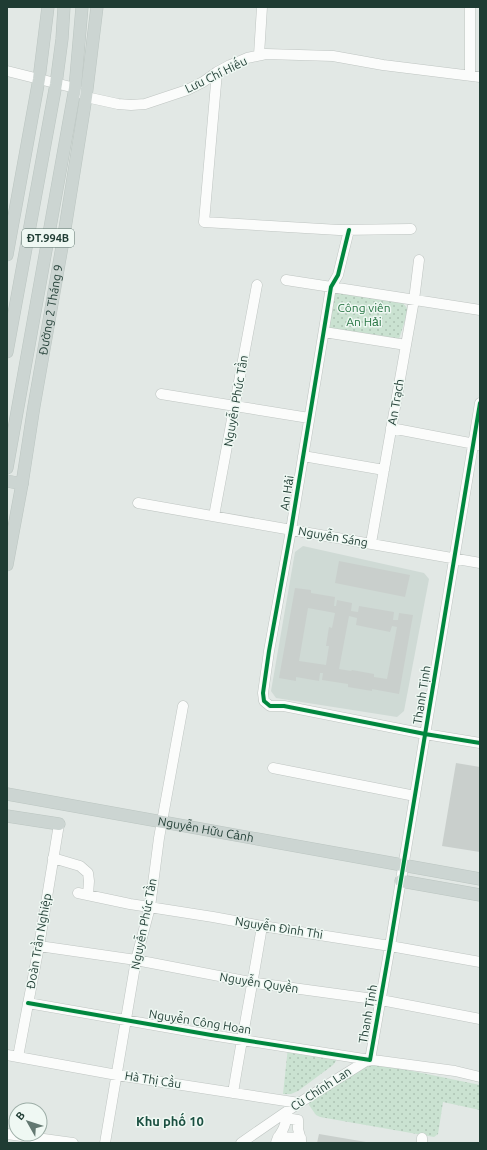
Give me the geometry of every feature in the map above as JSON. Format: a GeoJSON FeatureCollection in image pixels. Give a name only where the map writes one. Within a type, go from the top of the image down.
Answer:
{"type":"FeatureCollection","features":[{"type":"Feature","properties":{"kind":"main road","name":"ĐT.994B"},"geometry":{"type":"LineString","coordinates":[[7,255],[39,79],[48,7]]}},
{"type":"Feature","properties":{"kind":"main road","name":"ĐT.994B"},"geometry":{"type":"LineString","coordinates":[[7,352],[56,84],[62,39],[64,7]]}},
{"type":"Feature","properties":{"kind":"main road","name":"Đường 2 Tháng 9"},"geometry":{"type":"LineString","coordinates":[[7,468],[75,88],[82,7]]}},
{"type":"Feature","properties":{"kind":"main road","name":"Đường 2 Tháng 9"},"geometry":{"type":"LineString","coordinates":[[7,565],[63,241],[86,97],[97,7]]}},
{"type":"Feature","properties":{"kind":"main road"},"geometry":{"type":"LineString","coordinates":[[11,235],[27,237]]}},
{"type":"Feature","properties":{"kind":"main road"},"geometry":{"type":"LineString","coordinates":[[48,239],[63,241]]}},
{"type":"Feature","properties":{"kind":"main road"},"geometry":{"type":"LineString","coordinates":[[7,482],[22,484]]}},
{"type":"Feature","properties":{"kind":"main road","name":"Nguyễn Hữu Cảnh"},"geometry":{"type":"LineString","coordinates":[[7,794],[480,879]]}},
{"type":"Feature","properties":{"kind":"main road"},"geometry":{"type":"LineString","coordinates":[[7,816],[59,824]]}},
{"type":"Feature","properties":{"kind":"main road"},"geometry":{"type":"LineString","coordinates":[[401,881],[480,894]]}},
{"type":"Feature","properties":{"kind":"street"},"geometry":{"type":"LineString","coordinates":[[259,55],[262,7]]}},
{"type":"Feature","properties":{"kind":"street"},"geometry":{"type":"LineString","coordinates":[[470,7],[475,76]]}},
{"type":"Feature","properties":{"kind":"street","name":"Lưu Chí Hiếu"},"geometry":{"type":"LineString","coordinates":[[7,71],[75,88],[86,97],[118,104],[131,105],[145,104],[187,90],[203,82],[217,72],[247,58],[266,54],[333,56],[383,65],[475,76]]}},
{"type":"Feature","properties":{"kind":"street"},"geometry":{"type":"LineString","coordinates":[[217,72],[204,222],[349,230],[411,229]]}},
{"type":"Feature","properties":{"kind":"street","name":"An Hải"},"geometry":{"type":"LineString","coordinates":[[349,230],[338,275],[331,287],[291,530],[269,651],[263,693],[264,701],[270,706],[296,708],[426,734]]}},
{"type":"Feature","properties":{"kind":"street","name":"An Trạch"},"geometry":{"type":"LineString","coordinates":[[371,543],[414,300],[419,260]]}},
{"type":"Feature","properties":{"kind":"street"},"geometry":{"type":"LineString","coordinates":[[286,280],[480,310]]}},
{"type":"Feature","properties":{"kind":"street","name":"Nguyễn Phúc Tần"},"geometry":{"type":"LineString","coordinates":[[214,516],[257,285]]}},
{"type":"Feature","properties":{"kind":"street"},"geometry":{"type":"LineString","coordinates":[[324,332],[406,345]]}},
{"type":"Feature","properties":{"kind":"street"},"geometry":{"type":"LineString","coordinates":[[161,394],[309,418]]}},
{"type":"Feature","properties":{"kind":"street","name":"Thanh Tịnh"},"geometry":{"type":"LineString","coordinates":[[370,1060],[455,559],[477,444],[480,403]]}},
{"type":"Feature","properties":{"kind":"street"},"geometry":{"type":"LineString","coordinates":[[391,428],[477,444]]}},
{"type":"Feature","properties":{"kind":"street"},"geometry":{"type":"LineString","coordinates":[[303,456],[384,470]]}},
{"type":"Feature","properties":{"kind":"street","name":"Nguyễn Sáng"},"geometry":{"type":"LineString","coordinates":[[138,503],[480,563]]}},
{"type":"Feature","properties":{"kind":"street","name":"Nguyễn Phúc Tần"},"geometry":{"type":"LineString","coordinates":[[105,1143],[136,960],[150,907],[159,838],[183,706]]}},
{"type":"Feature","properties":{"kind":"street"},"geometry":{"type":"LineString","coordinates":[[426,734],[480,743]]}},
{"type":"Feature","properties":{"kind":"street"},"geometry":{"type":"LineString","coordinates":[[272,768],[415,796]]}},
{"type":"Feature","properties":{"kind":"street","name":"Đoàn Trần Nghiệp"},"geometry":{"type":"LineString","coordinates":[[18,1057],[59,824]]}},
{"type":"Feature","properties":{"kind":"street"},"geometry":{"type":"LineString","coordinates":[[53,858],[80,866],[88,873],[88,895]]}},
{"type":"Feature","properties":{"kind":"street","name":"Nguyễn Đình Thi"},"geometry":{"type":"LineString","coordinates":[[78,893],[150,907],[480,962]]}},
{"type":"Feature","properties":{"kind":"street"},"geometry":{"type":"LineString","coordinates":[[233,1093],[262,926]]}},
{"type":"Feature","properties":{"kind":"street","name":"Nguyễn Quyền"},"geometry":{"type":"LineString","coordinates":[[38,946],[136,960],[253,983],[381,1000],[480,1019]]}},
{"type":"Feature","properties":{"kind":"street","name":"Nguyễn Công Hoan"},"geometry":{"type":"LineString","coordinates":[[28,1004],[370,1060]]}},
{"type":"Feature","properties":{"kind":"street","name":"Hà Thị Cầu"},"geometry":{"type":"LineString","coordinates":[[7,1055],[117,1075],[299,1103]]}},
{"type":"Feature","properties":{"kind":"street"},"geometry":{"type":"LineString","coordinates":[[370,1060],[455,1071],[480,1077]]}},
{"type":"Feature","properties":{"kind":"street","name":"Cù Chính Lan"},"geometry":{"type":"LineString","coordinates":[[241,1143],[286,1115],[299,1103],[363,1062],[370,1060]]}},
{"type":"Feature","properties":{"kind":"street"},"geometry":{"type":"LineString","coordinates":[[286,1115],[298,1120],[298,1129],[301,1141],[277,1140],[285,1126],[286,1115]]}},
{"type":"Feature","properties":{"kind":"street"},"geometry":{"type":"LineString","coordinates":[[48,1141],[73,1143]]}},
{"type":"Feature","properties":{"kind":"shaded area"},"geometry":{"type":"Polygon","coordinates":[[[303,546],[424,573],[429,579],[404,711],[397,717],[276,698],[271,691],[295,552],[303,546]]]}},
{"type":"Feature","properties":{"kind":"green space","name":"Công viên An Hải"},"geometry":{"type":"Polygon","coordinates":[[[339,292],[402,302],[407,308],[407,314],[399,339],[329,329],[334,293],[339,292]]]}},
{"type":"Feature","properties":{"kind":"green space"},"geometry":{"type":"Polygon","coordinates":[[[288,1047],[335,1056],[336,1061],[333,1065],[298,1091],[291,1094],[283,1094],[288,1047]]]}},
{"type":"Feature","properties":{"kind":"green space"},"geometry":{"type":"Polygon","coordinates":[[[366,1064],[383,1065],[480,1085],[480,1110],[443,1102],[438,1134],[434,1137],[320,1117],[316,1115],[309,1105],[309,1102],[366,1064]]]}},
{"type":"Feature","properties":{"kind":"building"},"geometry":{"type":"Polygon","coordinates":[[[339,561],[410,575],[405,597],[335,583],[339,561]]]}},
{"type":"Feature","properties":{"kind":"building"},"geometry":{"type":"Polygon","coordinates":[[[295,588],[311,590],[311,593],[335,597],[334,606],[336,606],[337,600],[352,603],[351,611],[358,612],[359,606],[394,612],[393,620],[398,620],[399,613],[413,615],[399,694],[372,689],[372,691],[348,687],[348,684],[322,680],[323,673],[320,673],[319,681],[296,677],[296,681],[279,678],[295,588]],[[308,608],[299,661],[326,665],[329,646],[326,646],[329,627],[332,628],[335,613],[308,608]],[[349,616],[339,669],[374,674],[374,677],[387,679],[397,627],[392,626],[390,632],[356,625],[357,618],[349,616]]]}},
{"type":"Feature","properties":{"kind":"building"},"geometry":{"type":"Polygon","coordinates":[[[456,763],[480,767],[480,852],[442,846],[456,763]]]}},
{"type":"Feature","properties":{"kind":"building"},"geometry":{"type":"Polygon","coordinates":[[[319,1134],[366,1142],[366,1143],[317,1143],[319,1134]]]}},
{"type":"Feature","properties":{"kind":"cycle path"},"geometry":{"type":"LineString","coordinates":[[349,230],[338,275],[331,287],[291,530],[269,651],[263,693],[264,701],[270,706],[284,706],[425,734],[480,743]]}},
{"type":"Feature","properties":{"kind":"cycle path"},"geometry":{"type":"LineString","coordinates":[[28,1003],[211,1035],[370,1060],[480,403]]}},
{"type":"Feature","properties":{"kind":"district","name":"Khu phố 10"},"geometry":{"type":"Point","coordinates":[170,1121]}}]}
